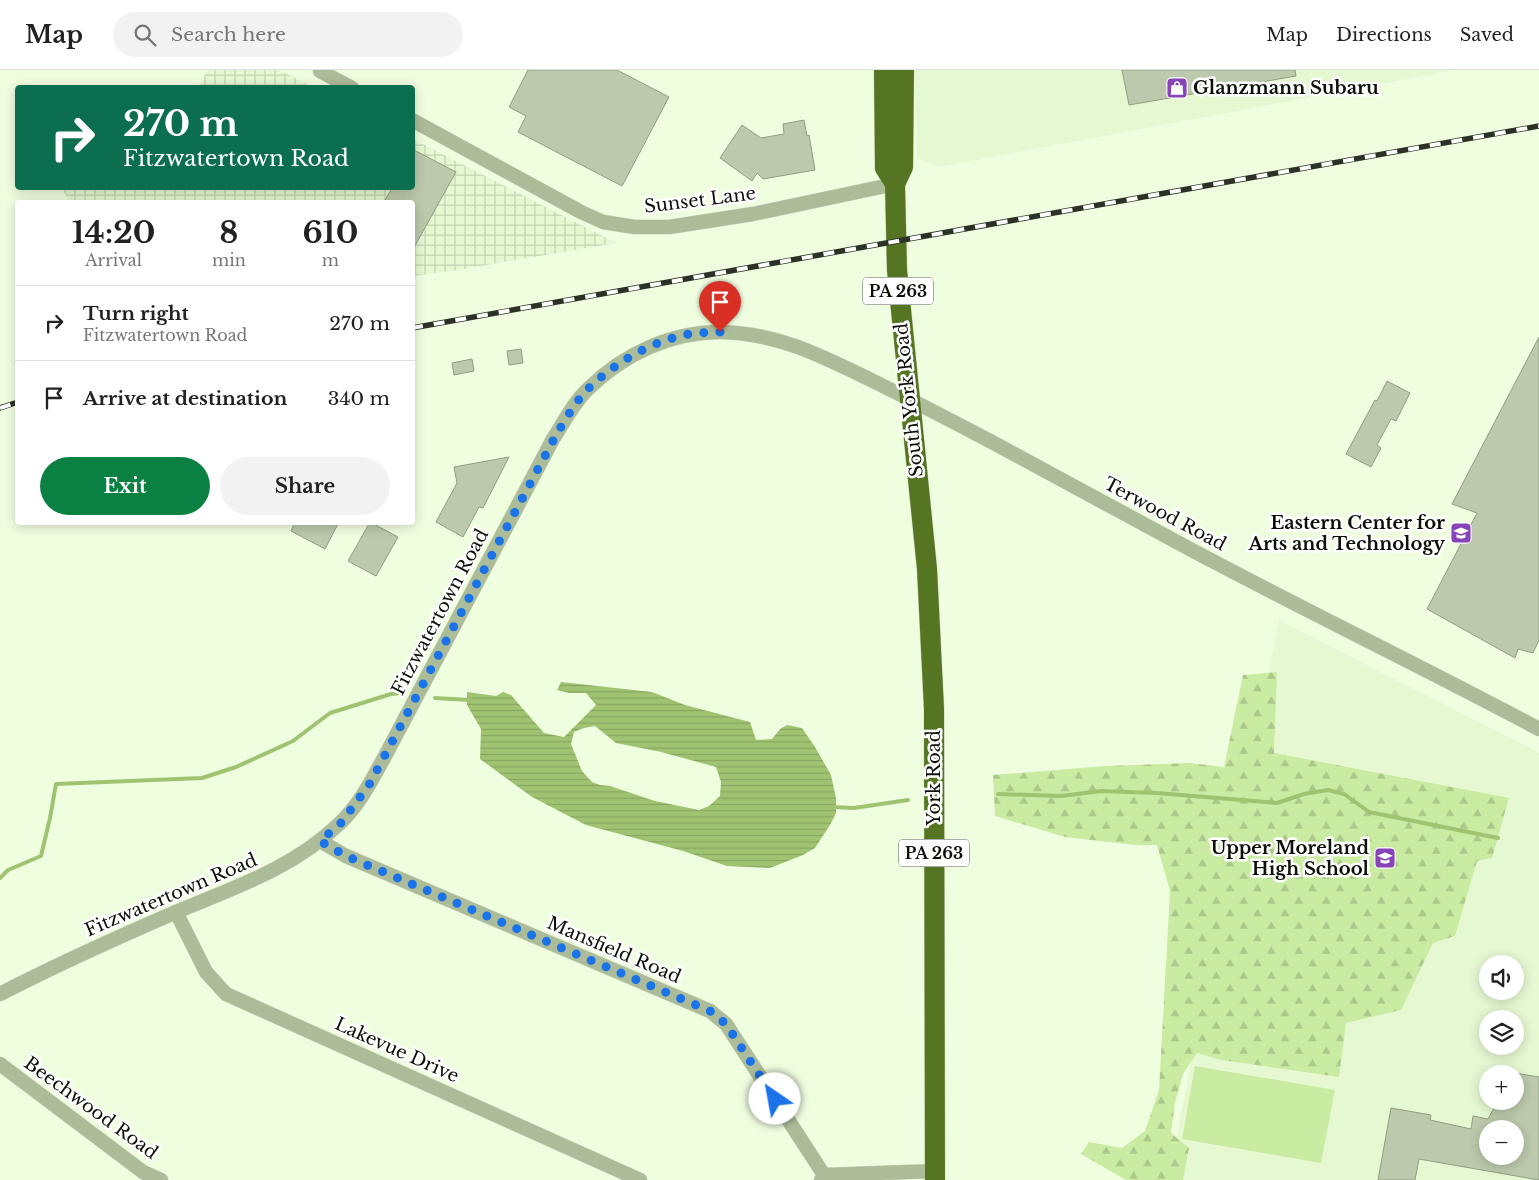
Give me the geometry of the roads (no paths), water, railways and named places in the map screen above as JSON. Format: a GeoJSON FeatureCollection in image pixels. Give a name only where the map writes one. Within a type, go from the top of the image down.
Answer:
{"type":"FeatureCollection","features":[{"type":"Feature","properties":{"kind":"highway","name":"South York Road"},"geometry":{"type":"LineString","coordinates":[[884,70],[885,168],[895,184]]}},
{"type":"Feature","properties":{"kind":"highway","name":"South York Road"},"geometry":{"type":"LineString","coordinates":[[904,70],[903,167],[895,184],[897,270],[922,527]]}},
{"type":"Feature","properties":{"kind":"highway","name":"York Road"},"geometry":{"type":"LineString","coordinates":[[922,527],[927,570],[934,709],[935,1175]]}},
{"type":"Feature","properties":{"kind":"street"},"geometry":{"type":"LineString","coordinates":[[320,71],[346,85]]}},
{"type":"Feature","properties":{"kind":"street","name":"Sunset Lane"},"geometry":{"type":"LineString","coordinates":[[415,122],[581,212],[604,222],[635,227],[669,227],[753,214],[895,184]]}},
{"type":"Feature","properties":{"kind":"street","name":"Fitzwatertown Road"},"geometry":{"type":"LineString","coordinates":[[0,994],[95,947],[272,871],[303,854],[341,823],[369,785],[562,425],[589,388],[617,366],[640,351],[661,342],[691,334],[720,332],[750,334],[782,340],[808,350],[908,398]]}},
{"type":"Feature","properties":{"kind":"street","name":"Terwood Road"},"geometry":{"type":"LineString","coordinates":[[908,398],[1222,566],[1539,729]]}},
{"type":"Feature","properties":{"kind":"street","name":"Mansfield Road"},"geometry":{"type":"LineString","coordinates":[[320,841],[346,856],[710,1011],[726,1024],[823,1178]]}},
{"type":"Feature","properties":{"kind":"street","name":"Lakevue Drive"},"geometry":{"type":"LineString","coordinates":[[176,912],[206,972],[226,994],[640,1180]]}},
{"type":"Feature","properties":{"kind":"street","name":"Beechwood Road"},"geometry":{"type":"LineString","coordinates":[[0,1064],[143,1172],[161,1180]]}},
{"type":"Feature","properties":{"kind":"street"},"geometry":{"type":"LineString","coordinates":[[823,1178],[935,1175]]}},
{"type":"Feature","properties":{"kind":"waterway"},"geometry":{"type":"LineString","coordinates":[[0,878],[8,870],[41,856],[56,784],[202,778],[236,767],[293,741],[330,713],[391,694],[402,693]]}},
{"type":"Feature","properties":{"kind":"waterway"},"geometry":{"type":"LineString","coordinates":[[435,698],[470,700]]}},
{"type":"Feature","properties":{"kind":"waterway"},"geometry":{"type":"LineString","coordinates":[[998,794],[1061,796],[1101,791],[1157,793],[1277,803],[1304,794],[1328,790],[1344,794],[1369,812],[1498,838]]}},
{"type":"Feature","properties":{"kind":"waterway"},"geometry":{"type":"LineString","coordinates":[[833,807],[854,808],[908,800]]}},
{"type":"Feature","properties":{"kind":"railway"},"geometry":{"type":"LineString","coordinates":[[415,327],[1539,126]]}},
{"type":"Feature","properties":{"kind":"railway"},"geometry":{"type":"LineString","coordinates":[[0,408],[15,403]]}},
{"type":"Feature","properties":{"kind":"place","name":"Glanzmann Subaru"},"geometry":{"type":"Point","coordinates":[1177,88]}},
{"type":"Feature","properties":{"kind":"place","name":"Eastern Center for Arts and Technology"},"geometry":{"type":"Point","coordinates":[1461,533]}},
{"type":"Feature","properties":{"kind":"place","name":"Upper Moreland High School"},"geometry":{"type":"Point","coordinates":[1385,858]}}]}
